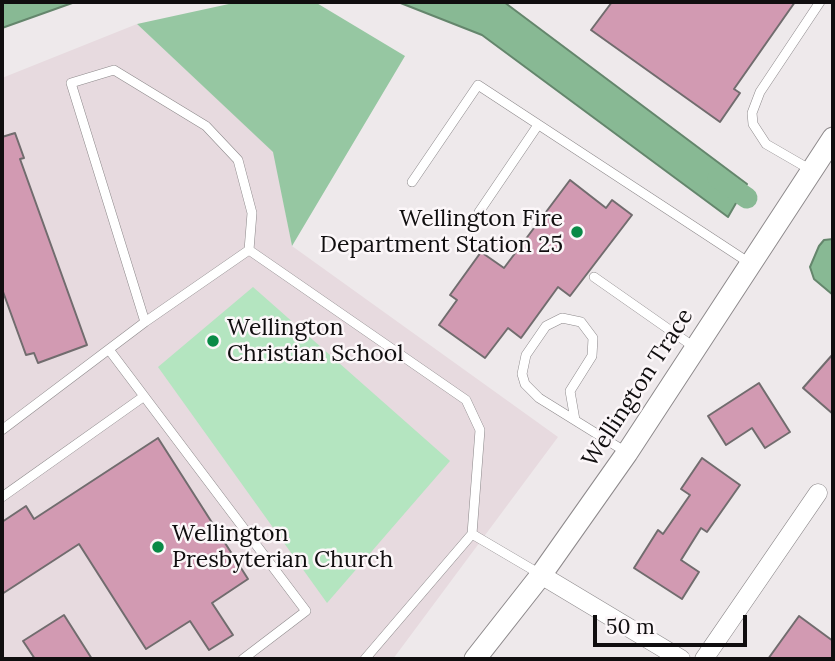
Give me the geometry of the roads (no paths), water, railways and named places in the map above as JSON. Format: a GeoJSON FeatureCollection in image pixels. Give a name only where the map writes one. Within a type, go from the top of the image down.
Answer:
{"type":"FeatureCollection","features":[{"type":"Feature","properties":{"kind":"street","name":"Wellington Trace"},"geometry":{"type":"LineString","coordinates":[[475,659],[541,575],[627,453],[833,138]]}},
{"type":"Feature","properties":{"kind":"street"},"geometry":{"type":"LineString","coordinates":[[704,659],[818,493]]}},
{"type":"Feature","properties":{"kind":"street"},"geometry":{"type":"LineString","coordinates":[[541,575],[681,659]]}},
{"type":"Feature","properties":{"kind":"lane"},"geometry":{"type":"LineString","coordinates":[[812,170],[766,144],[753,124],[752,113],[760,92],[820,2]]}},
{"type":"Feature","properties":{"kind":"lane"},"geometry":{"type":"LineString","coordinates":[[145,322],[71,83],[114,70],[206,126],[238,160],[252,214],[249,250]]}},
{"type":"Feature","properties":{"kind":"lane"},"geometry":{"type":"LineString","coordinates":[[412,183],[478,85],[751,264]]}},
{"type":"Feature","properties":{"kind":"lane"},"geometry":{"type":"LineString","coordinates":[[479,212],[538,125]]}},
{"type":"Feature","properties":{"kind":"lane"},"geometry":{"type":"LineString","coordinates":[[2,430],[145,322],[249,250]]}},
{"type":"Feature","properties":{"kind":"lane"},"geometry":{"type":"LineString","coordinates":[[249,250],[466,400],[480,430],[472,534],[365,659]]}},
{"type":"Feature","properties":{"kind":"lane"},"geometry":{"type":"LineString","coordinates":[[594,277],[696,348]]}},
{"type":"Feature","properties":{"kind":"lane"},"geometry":{"type":"LineString","coordinates":[[575,420],[570,391],[592,356],[593,338],[581,322],[562,318],[546,326],[526,355],[522,374],[531,392],[575,420],[627,453]]}},
{"type":"Feature","properties":{"kind":"lane"},"geometry":{"type":"LineString","coordinates":[[110,351],[306,611],[243,659]]}},
{"type":"Feature","properties":{"kind":"lane"},"geometry":{"type":"LineString","coordinates":[[2,497],[143,397]]}},
{"type":"Feature","properties":{"kind":"lane"},"geometry":{"type":"LineString","coordinates":[[472,534],[541,575]]}},
{"type":"Feature","properties":{"kind":"waterway"},"geometry":{"type":"LineString","coordinates":[[718,178],[747,198]]}},
{"type":"Feature","properties":{"kind":"place","name":"Wellington Fire Department Station 25"},"geometry":{"type":"Point","coordinates":[577,232]}},
{"type":"Feature","properties":{"kind":"place","name":"Wellington Christian School"},"geometry":{"type":"Point","coordinates":[213,341]}},
{"type":"Feature","properties":{"kind":"place","name":"Wellington Presbyterian Church"},"geometry":{"type":"Point","coordinates":[158,547]}}]}
